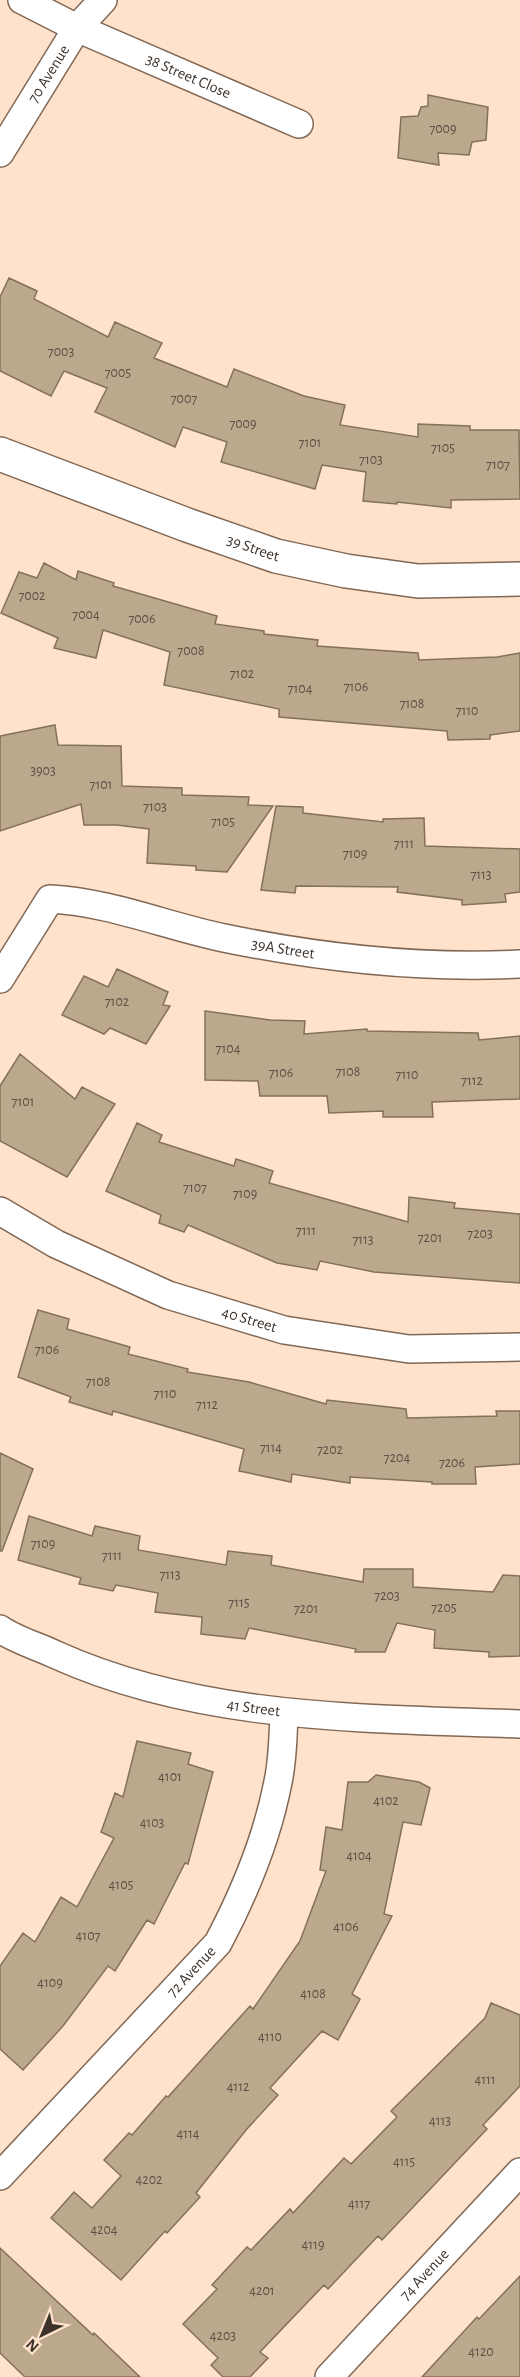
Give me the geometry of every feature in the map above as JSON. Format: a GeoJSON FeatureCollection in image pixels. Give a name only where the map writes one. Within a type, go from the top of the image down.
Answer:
{"type":"FeatureCollection","features":[{"type":"Feature","properties":{"kind":"street","name":"38 Street Close"},"geometry":{"type":"LineString","coordinates":[[22,0],[77,28],[299,124]]}},
{"type":"Feature","properties":{"kind":"street","name":"70 Avenue"},"geometry":{"type":"LineString","coordinates":[[0,153],[77,28],[103,0]]}},
{"type":"Feature","properties":{"kind":"street","name":"39 Street"},"geometry":{"type":"LineString","coordinates":[[0,454],[187,525],[276,555],[346,571],[418,581],[520,579]]}},
{"type":"Feature","properties":{"kind":"street","name":"39A Street"},"geometry":{"type":"LineString","coordinates":[[0,980],[50,899],[79,900],[224,938],[356,960],[475,966],[520,964]]}},
{"type":"Feature","properties":{"kind":"street","name":"40 Street"},"geometry":{"type":"LineString","coordinates":[[0,1211],[56,1244],[168,1295],[284,1330],[409,1348],[520,1347]]}},
{"type":"Feature","properties":{"kind":"street","name":"41 Street"},"geometry":{"type":"LineString","coordinates":[[0,1629],[90,1671],[172,1695],[284,1713],[520,1724]]}},
{"type":"Feature","properties":{"kind":"street","name":"72 Avenue"},"geometry":{"type":"LineString","coordinates":[[0,2176],[218,1943],[242,1898],[262,1842],[278,1782],[284,1713]]}},
{"type":"Feature","properties":{"kind":"street","name":"74 Avenue"},"geometry":{"type":"LineString","coordinates":[[329,2377],[520,2172]]}},
{"type":"Feature","properties":{"kind":"building"},"geometry":{"type":"Polygon","coordinates":[[[428,95],[488,107],[486,140],[472,142],[469,155],[438,153],[439,165],[398,158],[401,117],[418,116],[421,107],[428,106],[428,95]]]}},
{"type":"Feature","properties":{"kind":"building"},"geometry":{"type":"Polygon","coordinates":[[[9,278],[37,291],[34,299],[108,337],[115,322],[162,343],[154,358],[227,387],[234,369],[304,396],[345,405],[340,425],[418,437],[418,424],[470,426],[470,430],[519,430],[520,499],[451,500],[451,508],[363,501],[366,472],[322,465],[315,489],[221,462],[227,442],[183,427],[175,447],[95,412],[107,388],[64,371],[51,396],[0,371],[0,297],[9,278]]]}},
{"type":"Feature","properties":{"kind":"building"},"geometry":{"type":"Polygon","coordinates":[[[44,563],[76,580],[78,571],[114,583],[113,586],[217,616],[215,624],[264,631],[264,634],[318,640],[317,646],[418,653],[419,660],[497,657],[520,653],[520,731],[490,735],[490,739],[448,740],[447,731],[279,717],[279,709],[164,685],[170,652],[103,630],[96,658],[54,648],[58,638],[1,613],[19,572],[37,578],[44,563]]]}},
{"type":"Feature","properties":{"kind":"building"},"geometry":{"type":"Polygon","coordinates":[[[55,725],[58,745],[121,746],[122,786],[182,788],[182,795],[249,797],[248,805],[273,806],[227,872],[196,870],[196,866],[147,863],[149,829],[117,825],[84,825],[81,804],[0,831],[0,736],[55,725]]]}},
{"type":"Feature","properties":{"kind":"building"},"geometry":{"type":"Polygon","coordinates":[[[276,806],[303,807],[303,813],[383,822],[383,819],[424,818],[425,846],[520,849],[520,892],[505,894],[506,902],[462,905],[462,900],[397,892],[398,887],[296,886],[295,893],[261,890],[276,806]]]}},
{"type":"Feature","properties":{"kind":"building"},"geometry":{"type":"Polygon","coordinates":[[[117,969],[168,992],[163,1005],[170,1006],[146,1044],[110,1028],[104,1034],[62,1015],[84,976],[108,987],[117,969]]]}},
{"type":"Feature","properties":{"kind":"building"},"geometry":{"type":"Polygon","coordinates":[[[205,1011],[270,1020],[305,1021],[304,1034],[367,1029],[367,1031],[478,1033],[479,1040],[520,1036],[520,1099],[432,1102],[433,1117],[383,1117],[383,1111],[329,1113],[327,1096],[260,1096],[258,1081],[205,1080],[205,1011]]]}},
{"type":"Feature","properties":{"kind":"building"},"geometry":{"type":"Polygon","coordinates":[[[20,1054],[75,1099],[82,1087],[115,1104],[67,1177],[0,1141],[0,1086],[20,1054]]]}},
{"type":"Feature","properties":{"kind":"building"},"geometry":{"type":"Polygon","coordinates":[[[137,1123],[162,1135],[159,1142],[234,1166],[236,1159],[273,1171],[269,1183],[408,1222],[409,1197],[455,1203],[454,1208],[520,1214],[520,1283],[374,1272],[320,1261],[317,1270],[277,1263],[188,1225],[184,1232],[159,1223],[161,1215],[106,1191],[137,1123]]]}},
{"type":"Feature","properties":{"kind":"building"},"geometry":{"type":"Polygon","coordinates":[[[38,1310],[69,1319],[67,1329],[130,1347],[128,1354],[188,1369],[187,1372],[249,1382],[326,1404],[327,1400],[406,1409],[407,1418],[497,1416],[496,1411],[520,1411],[520,1464],[475,1467],[476,1484],[432,1484],[432,1482],[350,1477],[350,1483],[292,1474],[291,1482],[239,1471],[244,1449],[113,1411],[112,1415],[69,1402],[71,1397],[18,1377],[38,1310]]]}},
{"type":"Feature","properties":{"kind":"building"},"geometry":{"type":"Polygon","coordinates":[[[0,1453],[33,1469],[2,1551],[0,1551],[0,1453]]]}},
{"type":"Feature","properties":{"kind":"building"},"geometry":{"type":"Polygon","coordinates":[[[29,1516],[92,1536],[95,1526],[140,1536],[138,1550],[226,1565],[228,1551],[272,1556],[271,1565],[363,1582],[364,1569],[413,1569],[413,1587],[493,1592],[503,1575],[520,1576],[520,1656],[489,1657],[489,1652],[434,1648],[435,1630],[397,1623],[385,1652],[355,1652],[356,1649],[249,1628],[245,1639],[201,1634],[202,1617],[155,1612],[158,1593],[116,1585],[113,1591],[79,1584],[81,1578],[18,1560],[29,1516]]]}},
{"type":"Feature","properties":{"kind":"building"},"geometry":{"type":"Polygon","coordinates":[[[137,1741],[191,1753],[188,1764],[213,1772],[188,1864],[185,1863],[154,1924],[147,1920],[115,1971],[108,1966],[63,2026],[23,2070],[0,2049],[0,1966],[23,1933],[35,1942],[61,1897],[77,1907],[114,1838],[101,1832],[115,1793],[123,1797],[137,1741]]]}},
{"type":"Feature","properties":{"kind":"building"},"geometry":{"type":"Polygon","coordinates":[[[376,1775],[419,1782],[430,1788],[421,1825],[403,1822],[384,1914],[392,1916],[352,1994],[360,1999],[338,2040],[322,2031],[270,2088],[278,2095],[246,2130],[196,2193],[200,2197],[167,2233],[165,2231],[121,2280],[51,2218],[74,2192],[92,2208],[121,2176],[104,2160],[129,2133],[132,2135],[250,2006],[253,2009],[300,1941],[326,1871],[320,1870],[326,1827],[342,1830],[348,1782],[368,1782],[376,1775]]]}},
{"type":"Feature","properties":{"kind":"building"},"geometry":{"type":"Polygon","coordinates":[[[491,2003],[520,2015],[520,2086],[483,2125],[487,2129],[382,2240],[378,2236],[328,2289],[324,2285],[260,2352],[268,2358],[250,2377],[223,2377],[211,2365],[218,2358],[183,2324],[217,2289],[212,2285],[247,2247],[251,2250],[290,2209],[293,2213],[344,2158],[351,2164],[397,2117],[391,2111],[485,2018],[491,2003]]]}},
{"type":"Feature","properties":{"kind":"building"},"geometry":{"type":"Polygon","coordinates":[[[0,2248],[140,2377],[25,2377],[0,2353],[0,2248]]]}},
{"type":"Feature","properties":{"kind":"building"},"geometry":{"type":"Polygon","coordinates":[[[520,2276],[520,2377],[422,2377],[477,2317],[479,2319],[520,2276]]]}}]}
